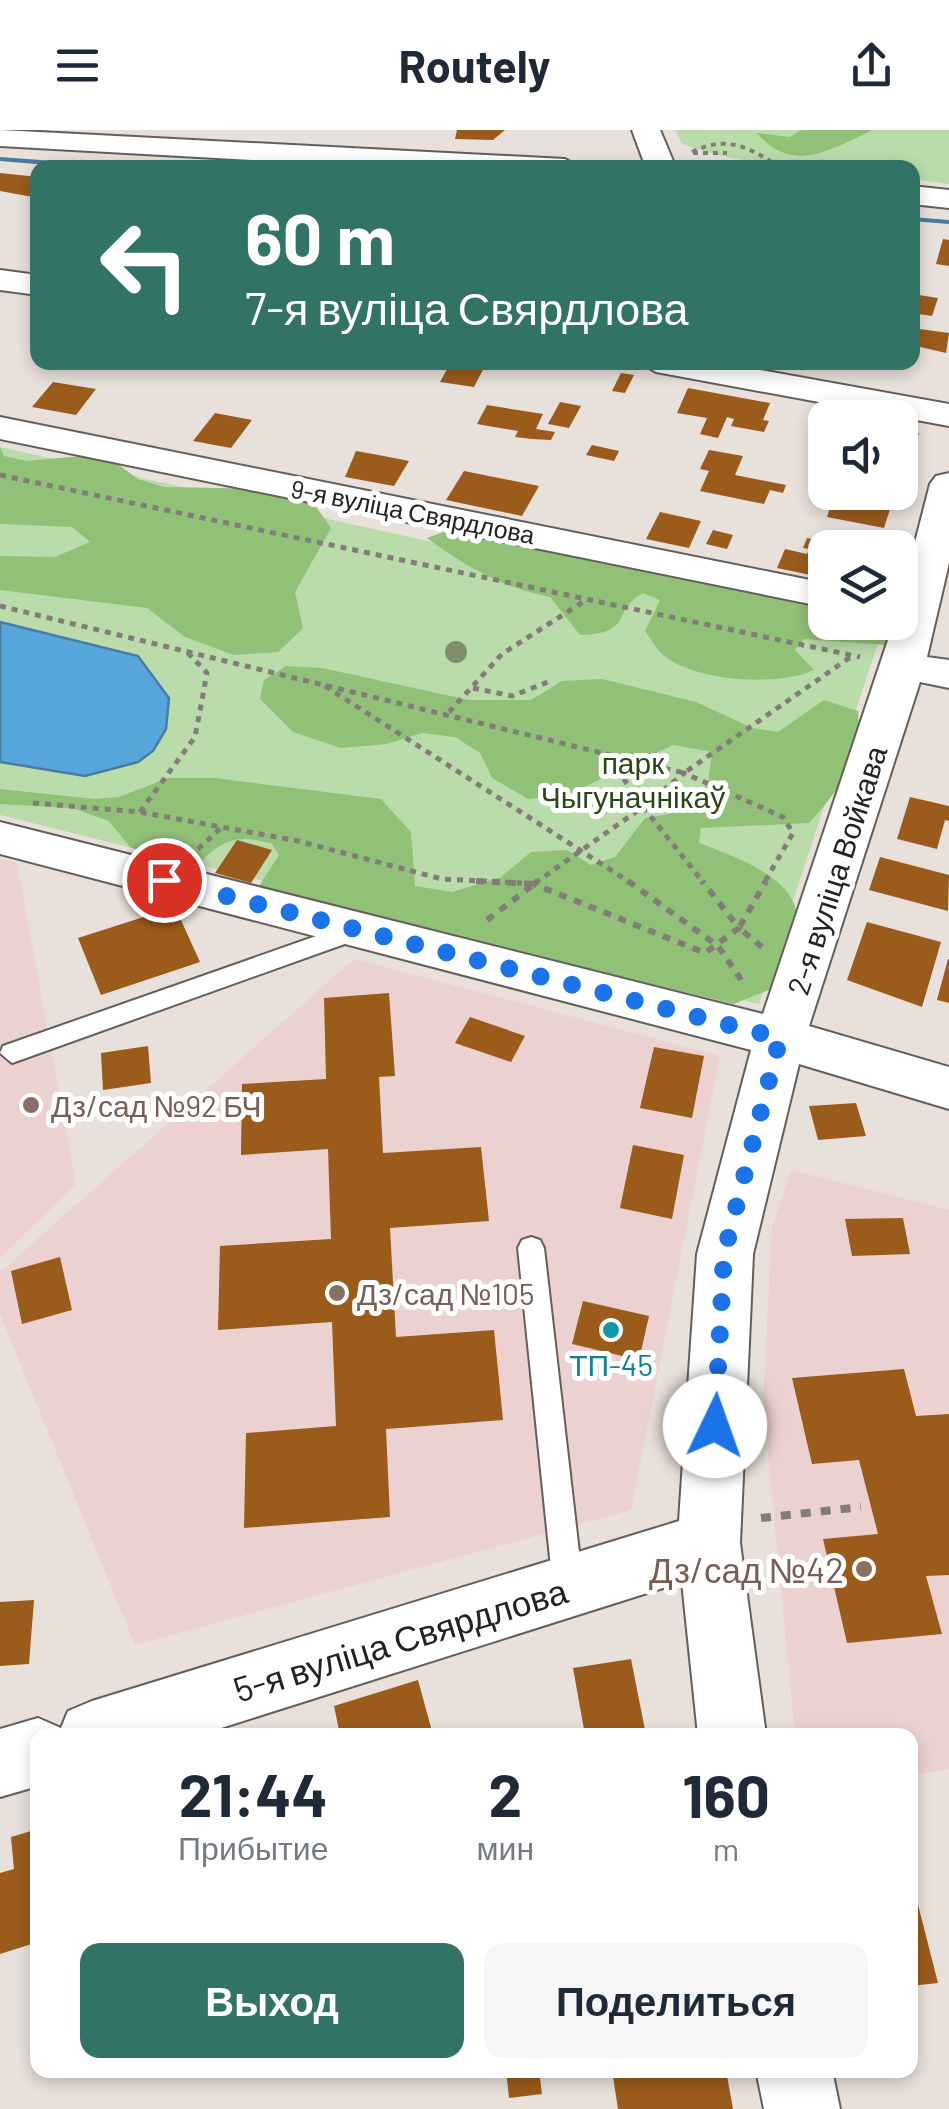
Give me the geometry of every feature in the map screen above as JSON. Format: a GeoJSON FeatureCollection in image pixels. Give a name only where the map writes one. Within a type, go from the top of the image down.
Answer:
{"type":"FeatureCollection","features":[{"type":"Feature","properties":{"kind":"street"},"geometry":{"type":"LineString","coordinates":[[646,130],[657,160]]}},
{"type":"Feature","properties":{"kind":"street"},"geometry":{"type":"LineString","coordinates":[[0,137],[419,160]]}},
{"type":"Feature","properties":{"kind":"street"},"geometry":{"type":"LineString","coordinates":[[920,197],[949,200]]}},
{"type":"Feature","properties":{"kind":"street"},"geometry":{"type":"LineString","coordinates":[[0,280],[30,284]]}},
{"type":"Feature","properties":{"kind":"street"},"geometry":{"type":"LineString","coordinates":[[700,370],[949,415]]}},
{"type":"Feature","properties":{"kind":"street","name":"9-я вуліца Свярдлова"},"geometry":{"type":"LineString","coordinates":[[0,428],[808,592]]}},
{"type":"Feature","properties":{"kind":"street","name":"2-я вуліца Войкава"},"geometry":{"type":"LineString","coordinates":[[918,578],[949,484]]}},
{"type":"Feature","properties":{"kind":"street","name":"2-я вуліца Войкава"},"geometry":{"type":"LineString","coordinates":[[731,1728],[710,1533],[724,1254],[780,1038],[926,670],[916,640]]}},
{"type":"Feature","properties":{"kind":"street"},"geometry":{"type":"LineString","coordinates":[[9,820],[360,930],[780,1038],[949,1088]]}},
{"type":"Feature","properties":{"kind":"street","name":"5-я вуліца Свярдлова"},"geometry":{"type":"LineString","coordinates":[[115,1728],[568,1587],[710,1533]]}},
{"type":"Feature","properties":{"kind":"street"},"geometry":{"type":"LineString","coordinates":[[0,1764],[30,1755]]}},
{"type":"Feature","properties":{"kind":"street"},"geometry":{"type":"LineString","coordinates":[[796,2078],[802,2109]]}},
{"type":"Feature","properties":{"kind":"lane"},"geometry":{"type":"LineString","coordinates":[[12,1053],[360,930]]}},
{"type":"Feature","properties":{"kind":"lane"},"geometry":{"type":"LineString","coordinates":[[531,1248],[568,1587]]}},
{"type":"Feature","properties":{"kind":"path"},"geometry":{"type":"LineString","coordinates":[[727,154],[690,153],[710,139],[733,138],[769,160]]}},
{"type":"Feature","properties":{"kind":"path"},"geometry":{"type":"LineString","coordinates":[[0,475],[926,670]]}},
{"type":"Feature","properties":{"kind":"path"},"geometry":{"type":"LineString","coordinates":[[449,712],[502,654],[588,598]]}},
{"type":"Feature","properties":{"kind":"path"},"geometry":{"type":"LineString","coordinates":[[0,606],[449,712],[610,758],[684,773],[783,817],[793,832],[739,928],[706,953],[534,884],[442,879],[298,840],[140,812],[9,820]]}},
{"type":"Feature","properties":{"kind":"path"},"geometry":{"type":"LineString","coordinates":[[140,812],[196,737],[206,673],[186,652]]}},
{"type":"Feature","properties":{"kind":"path"},"geometry":{"type":"LineString","coordinates":[[534,884],[853,655]]}},
{"type":"Feature","properties":{"kind":"path"},"geometry":{"type":"LineString","coordinates":[[320,682],[584,849],[718,946],[780,1038]]}},
{"type":"Feature","properties":{"kind":"path"},"geometry":{"type":"LineString","coordinates":[[472,687],[512,696],[548,682]]}},
{"type":"Feature","properties":{"kind":"path"},"geometry":{"type":"LineString","coordinates":[[610,758],[643,807],[739,928]]}},
{"type":"Feature","properties":{"kind":"path"},"geometry":{"type":"LineString","coordinates":[[710,1533],[861,1507]]}},
{"type":"Feature","properties":{"kind":"shaded area","name":"Дз/сад №92 БЧ"},"geometry":{"type":"Polygon","coordinates":[[[0,859],[17,863],[76,1184],[0,1258],[0,859]]]}},
{"type":"Feature","properties":{"kind":"shaded area","name":"Дз/сад №105"},"geometry":{"type":"Polygon","coordinates":[[[354,959],[720,1056],[631,1510],[135,1645],[0,1314],[0,1272],[354,959]]]}},
{"type":"Feature","properties":{"kind":"shaded area","name":"Дз/сад №42"},"geometry":{"type":"Polygon","coordinates":[[[791,1170],[949,1210],[949,1769],[918,1774],[918,1728],[794,1728],[763,1402],[772,1227],[791,1170]]]}},
{"type":"Feature","properties":{"kind":"green space"},"geometry":{"type":"Polygon","coordinates":[[[675,130],[949,130],[949,184],[920,180],[920,160],[745,160],[682,144],[675,130]]]}},
{"type":"Feature","properties":{"kind":"green space"},"geometry":{"type":"Polygon","coordinates":[[[801,130],[873,130],[828,150],[799,156],[771,146],[757,133],[790,137],[801,130]]]}},
{"type":"Feature","properties":{"kind":"green space","name":"парк Чыгуначнікаў"},"geometry":{"type":"Polygon","coordinates":[[[0,447],[808,624],[808,640],[879,640],[759,1004],[0,815],[0,447]]]}},
{"type":"Feature","properties":{"kind":"green space"},"geometry":{"type":"Polygon","coordinates":[[[0,447],[4,456],[27,461],[82,456],[115,462],[138,479],[164,487],[270,489],[309,497],[331,528],[295,592],[303,628],[278,652],[234,655],[185,637],[147,608],[0,590],[0,556],[55,557],[90,542],[72,527],[0,524],[0,447]]]}},
{"type":"Feature","properties":{"kind":"green space"},"geometry":{"type":"Polygon","coordinates":[[[449,530],[549,544],[808,597],[808,639],[795,650],[814,670],[757,680],[690,669],[659,651],[645,631],[660,600],[643,593],[627,607],[616,626],[580,635],[550,597],[485,575],[427,538],[449,530]]]}},
{"type":"Feature","properties":{"kind":"green space"},"geometry":{"type":"Polygon","coordinates":[[[818,640],[893,640],[887,645],[818,640]]]}},
{"type":"Feature","properties":{"kind":"green space"},"geometry":{"type":"Polygon","coordinates":[[[286,666],[322,668],[469,700],[531,700],[562,681],[602,679],[696,702],[752,728],[778,732],[824,700],[858,711],[853,759],[831,797],[809,823],[701,828],[699,843],[761,870],[787,892],[795,905],[794,937],[776,987],[734,1004],[257,889],[279,855],[272,844],[239,839],[222,844],[197,865],[172,864],[130,847],[109,821],[72,808],[0,804],[0,789],[94,799],[119,797],[168,778],[215,778],[381,799],[411,832],[415,886],[452,892],[501,877],[531,852],[567,850],[591,865],[615,857],[645,818],[669,814],[708,784],[712,752],[673,745],[567,795],[528,799],[492,778],[480,753],[455,737],[422,733],[387,744],[341,748],[293,732],[260,699],[264,680],[286,666]]]}},
{"type":"Feature","properties":{"kind":"water"},"geometry":{"type":"Polygon","coordinates":[[[0,622],[138,656],[169,698],[166,729],[153,751],[138,762],[85,776],[0,762],[0,622]]]}},
{"type":"Feature","properties":{"kind":"building"},"geometry":{"type":"Polygon","coordinates":[[[457,130],[505,130],[493,140],[455,139],[457,130]]]}},
{"type":"Feature","properties":{"kind":"building"},"geometry":{"type":"Polygon","coordinates":[[[0,173],[30,176],[30,196],[0,191],[0,173]]]}},
{"type":"Feature","properties":{"kind":"building"},"geometry":{"type":"Polygon","coordinates":[[[943,239],[949,240],[949,266],[936,264],[943,239]]]}},
{"type":"Feature","properties":{"kind":"building"},"geometry":{"type":"Polygon","coordinates":[[[920,295],[938,298],[932,316],[920,314],[920,295]]]}},
{"type":"Feature","properties":{"kind":"building"},"geometry":{"type":"Polygon","coordinates":[[[920,329],[949,333],[946,353],[920,347],[920,329]]]}},
{"type":"Feature","properties":{"kind":"building"},"geometry":{"type":"Polygon","coordinates":[[[447,370],[483,370],[474,387],[440,382],[447,370]]]}},
{"type":"Feature","properties":{"kind":"building"},"geometry":{"type":"Polygon","coordinates":[[[621,373],[634,375],[625,393],[612,391],[621,373]]]}},
{"type":"Feature","properties":{"kind":"building"},"geometry":{"type":"Polygon","coordinates":[[[53,382],[96,389],[76,415],[32,407],[53,382]]]}},
{"type":"Feature","properties":{"kind":"building"},"geometry":{"type":"Polygon","coordinates":[[[688,388],[770,403],[763,420],[769,421],[764,432],[731,426],[734,419],[727,417],[718,438],[700,434],[707,418],[677,413],[688,388]]]}},
{"type":"Feature","properties":{"kind":"building"},"geometry":{"type":"Polygon","coordinates":[[[560,402],[581,406],[569,428],[548,424],[560,402]]]}},
{"type":"Feature","properties":{"kind":"building"},"geometry":{"type":"Polygon","coordinates":[[[487,405],[543,414],[536,429],[555,432],[551,440],[532,439],[515,437],[518,431],[477,424],[487,405]]]}},
{"type":"Feature","properties":{"kind":"building"},"geometry":{"type":"Polygon","coordinates":[[[215,413],[252,420],[231,448],[193,441],[215,413]]]}},
{"type":"Feature","properties":{"kind":"building"},"geometry":{"type":"Polygon","coordinates":[[[592,445],[619,451],[614,461],[586,455],[592,445]]]}},
{"type":"Feature","properties":{"kind":"building"},"geometry":{"type":"Polygon","coordinates":[[[709,450],[743,456],[735,475],[786,485],[783,493],[770,490],[764,504],[700,491],[709,471],[700,469],[709,450]]]}},
{"type":"Feature","properties":{"kind":"building"},"geometry":{"type":"Polygon","coordinates":[[[356,451],[409,461],[394,486],[345,477],[356,451]]]}},
{"type":"Feature","properties":{"kind":"building"},"geometry":{"type":"Polygon","coordinates":[[[464,471],[539,486],[522,516],[446,500],[464,471]]]}},
{"type":"Feature","properties":{"kind":"building"},"geometry":{"type":"Polygon","coordinates":[[[829,510],[890,510],[884,528],[827,517],[829,510]]]}},
{"type":"Feature","properties":{"kind":"building"},"geometry":{"type":"Polygon","coordinates":[[[660,512],[701,521],[689,548],[646,539],[660,512]]]}},
{"type":"Feature","properties":{"kind":"building"},"geometry":{"type":"Polygon","coordinates":[[[713,530],[733,535],[727,549],[706,544],[713,530]]]}},
{"type":"Feature","properties":{"kind":"building"},"geometry":{"type":"Polygon","coordinates":[[[785,549],[807,554],[808,574],[777,568],[785,549]]]}},
{"type":"Feature","properties":{"kind":"building"},"geometry":{"type":"Polygon","coordinates":[[[910,797],[949,806],[949,821],[945,820],[937,849],[897,839],[910,797]]]}},
{"type":"Feature","properties":{"kind":"building"},"geometry":{"type":"Polygon","coordinates":[[[237,840],[272,850],[251,883],[215,873],[237,840]]]}},
{"type":"Feature","properties":{"kind":"building"},"geometry":{"type":"Polygon","coordinates":[[[880,857],[949,875],[948,911],[869,890],[880,857]]]}},
{"type":"Feature","properties":{"kind":"building"},"geometry":{"type":"Polygon","coordinates":[[[175,907],[200,962],[101,995],[78,938],[175,907]]]}},
{"type":"Feature","properties":{"kind":"building"},"geometry":{"type":"Polygon","coordinates":[[[867,922],[941,942],[922,1007],[847,980],[867,922]]]}},
{"type":"Feature","properties":{"kind":"building"},"geometry":{"type":"Polygon","coordinates":[[[949,959],[949,1003],[937,1000],[949,959]]]}},
{"type":"Feature","properties":{"kind":"building"},"geometry":{"type":"Polygon","coordinates":[[[389,993],[395,1076],[379,1077],[383,1153],[481,1147],[489,1221],[390,1228],[396,1337],[494,1330],[503,1420],[386,1429],[390,1517],[244,1528],[246,1433],[336,1426],[332,1322],[218,1330],[220,1246],[331,1239],[328,1149],[241,1155],[242,1084],[326,1079],[324,998],[389,993]]]}},
{"type":"Feature","properties":{"kind":"building"},"geometry":{"type":"Polygon","coordinates":[[[470,1017],[525,1036],[511,1062],[455,1043],[470,1017]]]}},
{"type":"Feature","properties":{"kind":"building"},"geometry":{"type":"Polygon","coordinates":[[[148,1046],[151,1083],[103,1090],[101,1053],[148,1046]]]}},
{"type":"Feature","properties":{"kind":"building"},"geometry":{"type":"Polygon","coordinates":[[[654,1047],[704,1056],[692,1118],[640,1108],[654,1047]]]}},
{"type":"Feature","properties":{"kind":"building"},"geometry":{"type":"Polygon","coordinates":[[[856,1103],[866,1136],[818,1140],[809,1106],[856,1103]]]}},
{"type":"Feature","properties":{"kind":"building"},"geometry":{"type":"Polygon","coordinates":[[[633,1145],[684,1155],[672,1219],[620,1208],[633,1145]]]}},
{"type":"Feature","properties":{"kind":"building"},"geometry":{"type":"Polygon","coordinates":[[[903,1218],[910,1254],[852,1256],[845,1219],[903,1218]]]}},
{"type":"Feature","properties":{"kind":"building"},"geometry":{"type":"Polygon","coordinates":[[[60,1257],[72,1310],[22,1324],[11,1271],[60,1257]]]}},
{"type":"Feature","properties":{"kind":"building","name":"ТП-45"},"geometry":{"type":"Polygon","coordinates":[[[583,1301],[649,1316],[639,1360],[572,1344],[583,1301]]]}},
{"type":"Feature","properties":{"kind":"building"},"geometry":{"type":"Polygon","coordinates":[[[904,1369],[916,1416],[949,1414],[949,1575],[926,1576],[942,1634],[847,1643],[823,1539],[878,1534],[859,1460],[812,1464],[792,1378],[904,1369]]]}},
{"type":"Feature","properties":{"kind":"building"},"geometry":{"type":"Polygon","coordinates":[[[34,1600],[29,1664],[0,1666],[0,1602],[34,1600]]]}},
{"type":"Feature","properties":{"kind":"building"},"geometry":{"type":"Polygon","coordinates":[[[631,1659],[645,1728],[584,1728],[573,1668],[631,1659]]]}},
{"type":"Feature","properties":{"kind":"building"},"geometry":{"type":"Polygon","coordinates":[[[418,1680],[431,1728],[339,1728],[334,1706],[418,1680]]]}},
{"type":"Feature","properties":{"kind":"building"},"geometry":{"type":"Polygon","coordinates":[[[30,1831],[30,1945],[0,1954],[0,1873],[14,1869],[11,1837],[30,1831]]]}},
{"type":"Feature","properties":{"kind":"building"},"geometry":{"type":"Polygon","coordinates":[[[918,1905],[938,1983],[918,1985],[918,1905]]]}},
{"type":"Feature","properties":{"kind":"building"},"geometry":{"type":"Polygon","coordinates":[[[507,2078],[540,2078],[542,2094],[509,2098],[507,2078]]]}},
{"type":"Feature","properties":{"kind":"building"},"geometry":{"type":"Polygon","coordinates":[[[613,2078],[727,2078],[733,2109],[618,2109],[613,2078]]]}},
{"type":"Feature","properties":{"kind":"waterway"},"geometry":{"type":"LineString","coordinates":[[0,159],[30,161]]}},
{"type":"Feature","properties":{"kind":"waterway"},"geometry":{"type":"LineString","coordinates":[[920,220],[949,222]]}},
{"type":"Feature","properties":{"kind":"place","name":"Дз/сад №92 БЧ"},"geometry":{"type":"Point","coordinates":[31,1105]}},
{"type":"Feature","properties":{"kind":"place","name":"Дз/сад №105"},"geometry":{"type":"Point","coordinates":[337,1293]}},
{"type":"Feature","properties":{"kind":"place","name":"ТП-45"},"geometry":{"type":"Point","coordinates":[611,1330]}},
{"type":"Feature","properties":{"kind":"place","name":"Дз/сад №42"},"geometry":{"type":"Point","coordinates":[864,1569]}},
{"type":"Feature","properties":{"kind":"route"},"geometry":{"type":"LineString","coordinates":[[164,880],[780,1038],[724,1254],[715,1426]]}}]}
